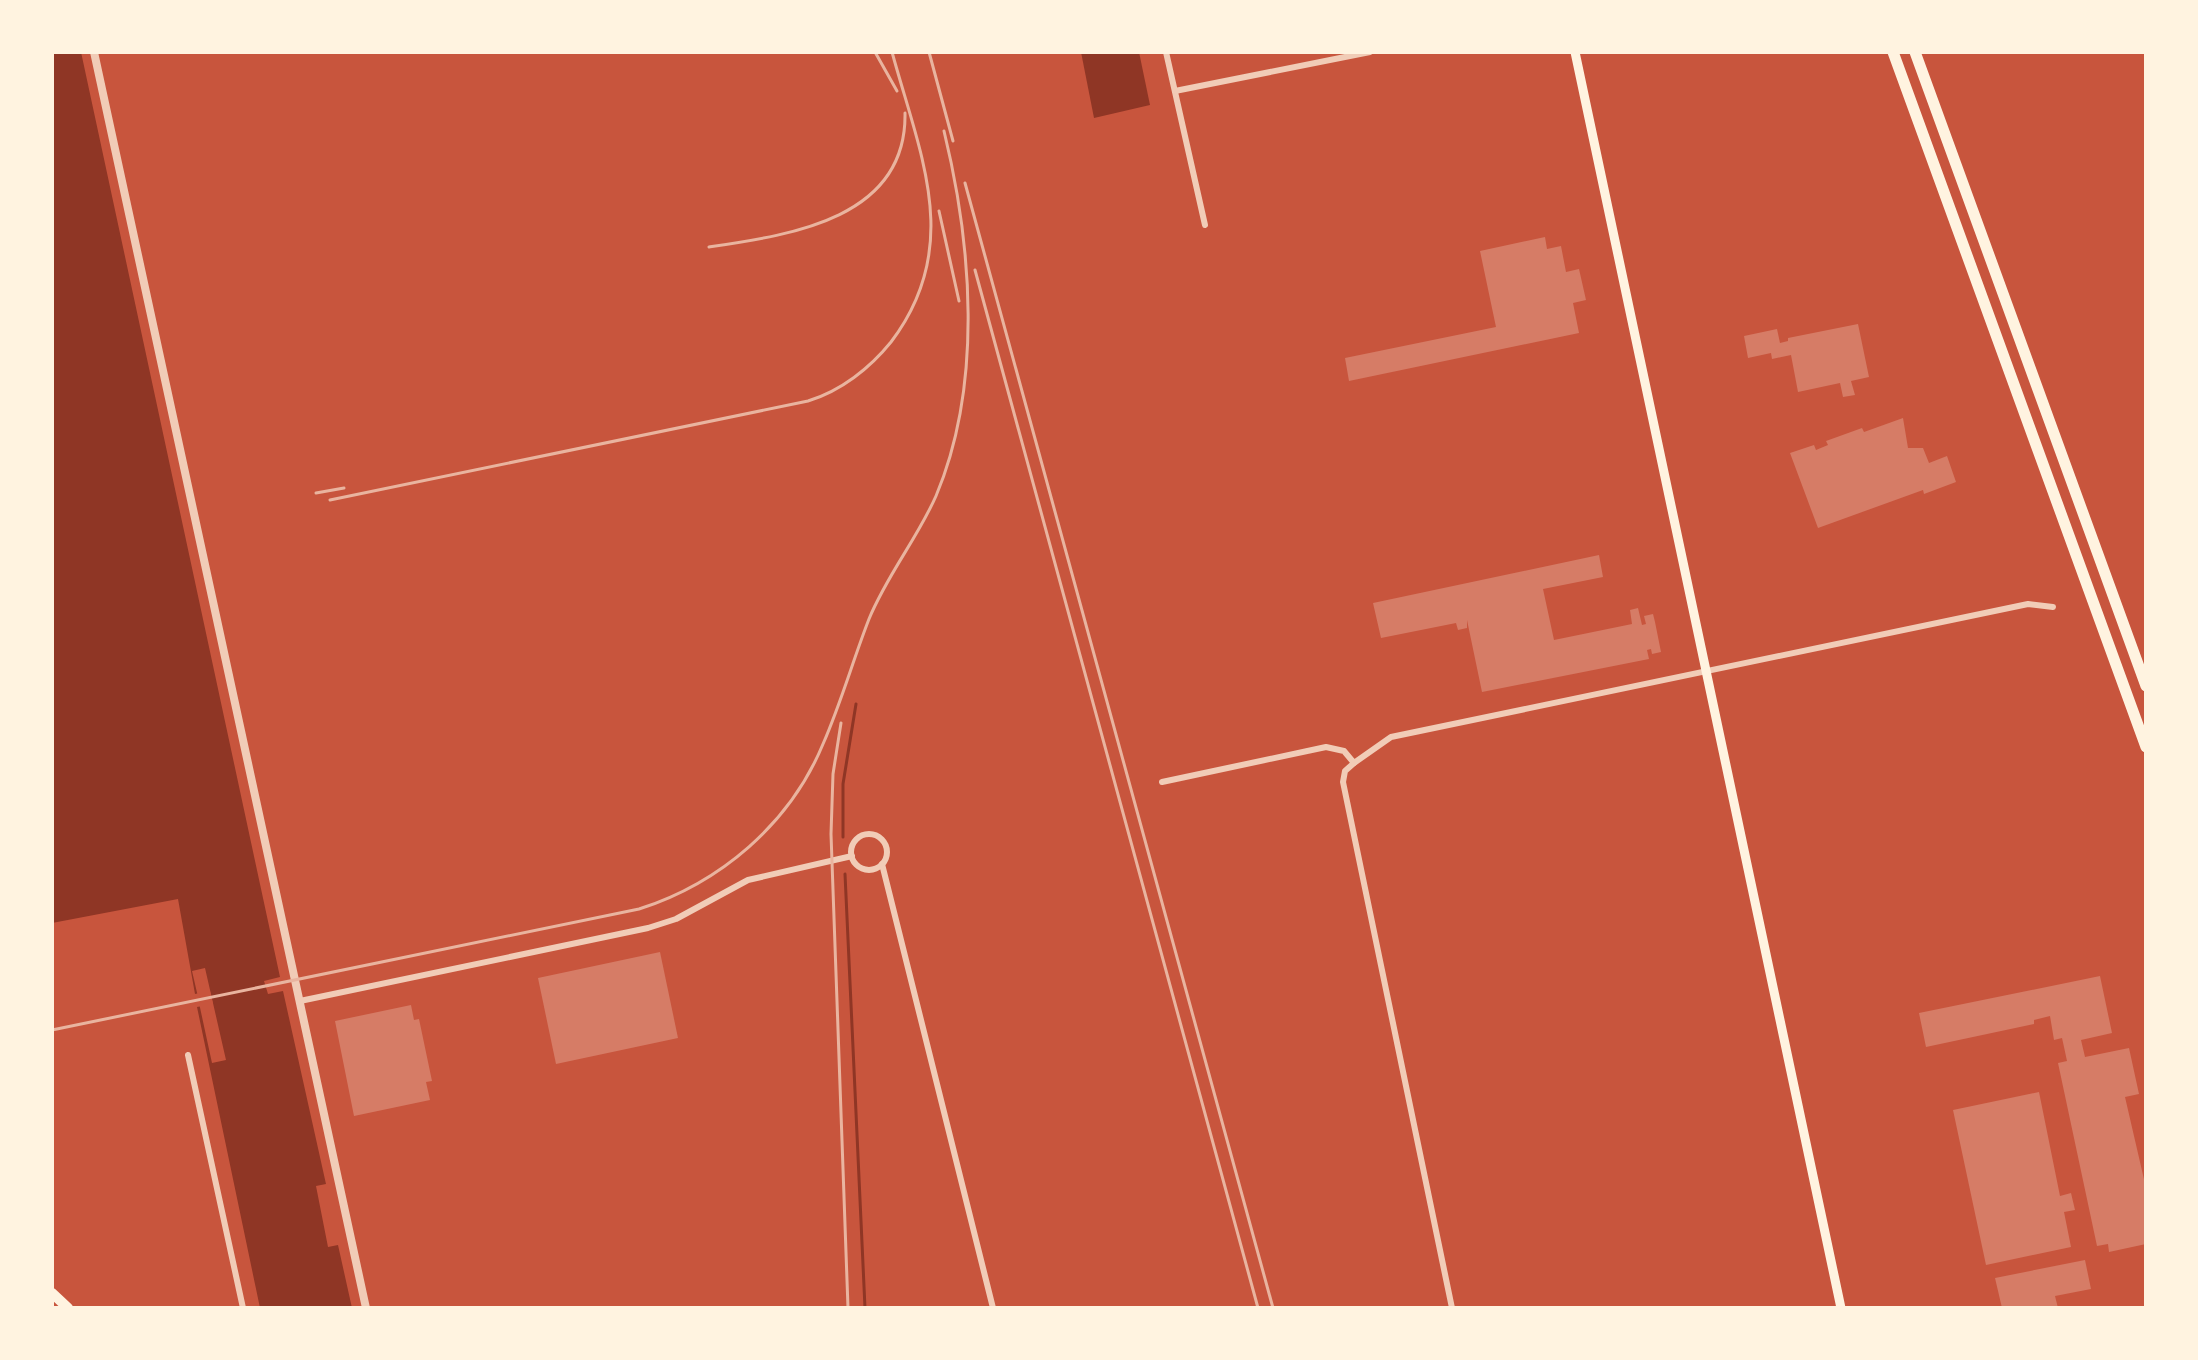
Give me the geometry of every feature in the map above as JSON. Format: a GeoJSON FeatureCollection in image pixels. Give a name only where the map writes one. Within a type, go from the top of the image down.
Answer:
{"type":"FeatureCollection","features":[{"type":"Feature","properties":{"kind":"highway"},"geometry":{"type":"LineString","coordinates":[[1893,52],[2146,747]]}},
{"type":"Feature","properties":{"kind":"highway"},"geometry":{"type":"LineString","coordinates":[[1915,52],[2146,686]]}},
{"type":"Feature","properties":{"kind":"main road"},"geometry":{"type":"LineString","coordinates":[[1575,52],[1841,1308]]}},
{"type":"Feature","properties":{"kind":"main road"},"geometry":{"type":"LineString","coordinates":[[52,1293],[68,1308]]}},
{"type":"Feature","properties":{"kind":"street"},"geometry":{"type":"LineString","coordinates":[[94,52],[366,1308]]}},
{"type":"Feature","properties":{"kind":"street"},"geometry":{"type":"LineString","coordinates":[[1166,52],[1205,225]]}},
{"type":"Feature","properties":{"kind":"street"},"geometry":{"type":"LineString","coordinates":[[1175,91],[1370,52]]}},
{"type":"Feature","properties":{"kind":"street"},"geometry":{"type":"LineString","coordinates":[[1452,1308],[1343,782],[1345,771],[1391,737],[2028,604],[2053,607]]}},
{"type":"Feature","properties":{"kind":"street"},"geometry":{"type":"LineString","coordinates":[[1162,782],[1326,747],[1344,751],[1354,763]]}},
{"type":"Feature","properties":{"kind":"street"},"geometry":{"type":"LineString","coordinates":[[852,856],[857,838],[871,834],[884,842],[887,850],[882,864],[993,1308]]}},
{"type":"Feature","properties":{"kind":"street"},"geometry":{"type":"LineString","coordinates":[[300,1001],[648,928],[676,919],[748,880],[852,856]]}},
{"type":"Feature","properties":{"kind":"street"},"geometry":{"type":"LineString","coordinates":[[852,856],[865,869],[882,864]]}},
{"type":"Feature","properties":{"kind":"street"},"geometry":{"type":"LineString","coordinates":[[188,1055],[243,1308]]}},
{"type":"Feature","properties":{"kind":"shaded area"},"geometry":{"type":"Polygon","coordinates":[[[52,52],[81,52],[280,977],[264,981],[268,994],[283,991],[326,1184],[316,1186],[328,1247],[338,1245],[352,1308],[260,1308],[197,1007],[213,1004],[210,991],[195,994],[178,899],[52,923],[52,52]]]}},
{"type":"Feature","properties":{"kind":"shaded area"},"geometry":{"type":"Polygon","coordinates":[[[1081,52],[1139,52],[1150,105],[1094,118],[1081,52]]]}},
{"type":"Feature","properties":{"kind":"pier"},"geometry":{"type":"Polygon","coordinates":[[[205,968],[226,1060],[212,1063],[199,1003],[209,1001],[207,995],[198,997],[192,971],[205,968]]]}},
{"type":"Feature","properties":{"kind":"building"},"geometry":{"type":"Polygon","coordinates":[[[1545,237],[1547,249],[1561,246],[1566,272],[1579,269],[1586,300],[1573,303],[1579,333],[1349,381],[1345,358],[1496,327],[1480,251],[1545,237]]]}},
{"type":"Feature","properties":{"kind":"building"},"geometry":{"type":"Polygon","coordinates":[[[1858,324],[1869,377],[1851,381],[1855,395],[1843,397],[1840,383],[1798,392],[1791,355],[1772,359],[1771,353],[1748,358],[1744,336],[1777,329],[1780,343],[1788,341],[1788,338],[1858,324]]]}},
{"type":"Feature","properties":{"kind":"building"},"geometry":{"type":"Polygon","coordinates":[[[1903,418],[1908,448],[1923,448],[1929,463],[1947,456],[1956,482],[1924,494],[1923,490],[1818,528],[1790,453],[1814,445],[1816,450],[1828,445],[1826,441],[1903,418]]]}},
{"type":"Feature","properties":{"kind":"building"},"geometry":{"type":"Polygon","coordinates":[[[1599,555],[1603,577],[1543,589],[1554,640],[1632,624],[1630,610],[1638,608],[1642,625],[1646,624],[1644,616],[1653,614],[1655,622],[1661,652],[1652,654],[1651,649],[1647,650],[1649,659],[1482,692],[1467,620],[1467,628],[1458,630],[1456,623],[1381,638],[1373,603],[1599,555]]]}},
{"type":"Feature","properties":{"kind":"building"},"geometry":{"type":"Polygon","coordinates":[[[660,952],[678,1038],[556,1064],[538,978],[660,952]]]}},
{"type":"Feature","properties":{"kind":"building"},"geometry":{"type":"Polygon","coordinates":[[[2100,976],[2112,1033],[2081,1040],[2085,1057],[2129,1048],[2139,1094],[2125,1097],[2146,1188],[2146,1244],[2109,1252],[2108,1244],[2097,1246],[2058,1063],[2067,1061],[2062,1038],[2054,1040],[2050,1016],[2034,1020],[2034,1024],[1926,1047],[1919,1013],[2100,976]]]}},
{"type":"Feature","properties":{"kind":"building"},"geometry":{"type":"Polygon","coordinates":[[[411,1005],[414,1020],[419,1019],[432,1081],[426,1082],[430,1100],[354,1116],[335,1021],[411,1005]]]}},
{"type":"Feature","properties":{"kind":"building"},"geometry":{"type":"Polygon","coordinates":[[[2039,1092],[2060,1196],[2071,1193],[2075,1210],[2064,1212],[2071,1247],[1986,1265],[1953,1110],[2039,1092]]]}},
{"type":"Feature","properties":{"kind":"building"},"geometry":{"type":"Polygon","coordinates":[[[2085,1260],[2091,1289],[2055,1296],[2058,1308],[2002,1308],[1995,1278],[2085,1260]]]}},
{"type":"Feature","properties":{"kind":"waterway"},"geometry":{"type":"LineString","coordinates":[[843,837],[843,784],[856,704]]}},
{"type":"Feature","properties":{"kind":"waterway"},"geometry":{"type":"LineString","coordinates":[[845,874],[865,1308]]}},
{"type":"Feature","properties":{"kind":"railway"},"geometry":{"type":"LineString","coordinates":[[875,52],[897,91]]}},
{"type":"Feature","properties":{"kind":"railway"},"geometry":{"type":"LineString","coordinates":[[330,500],[808,401],[843,385],[864,369],[891,342],[913,306],[926,271],[931,235],[923,164],[892,52]]}},
{"type":"Feature","properties":{"kind":"railway"},"geometry":{"type":"LineString","coordinates":[[929,52],[953,141]]}},
{"type":"Feature","properties":{"kind":"railway"},"geometry":{"type":"LineString","coordinates":[[709,247],[807,227],[838,215],[865,199],[887,177],[900,149],[905,113]]}},
{"type":"Feature","properties":{"kind":"railway"},"geometry":{"type":"LineString","coordinates":[[52,1030],[639,909],[697,884],[749,847],[772,825],[792,800],[823,744],[869,619],[936,496],[951,453],[967,362],[968,315],[961,221],[944,131]]}},
{"type":"Feature","properties":{"kind":"railway"},"geometry":{"type":"LineString","coordinates":[[965,183],[1273,1308]]}},
{"type":"Feature","properties":{"kind":"railway"},"geometry":{"type":"LineString","coordinates":[[939,211],[959,301]]}},
{"type":"Feature","properties":{"kind":"railway"},"geometry":{"type":"LineString","coordinates":[[975,270],[1258,1308]]}},
{"type":"Feature","properties":{"kind":"railway"},"geometry":{"type":"LineString","coordinates":[[316,493],[344,488]]}},
{"type":"Feature","properties":{"kind":"railway"},"geometry":{"type":"LineString","coordinates":[[841,723],[833,774],[831,834],[848,1308]]}}]}
